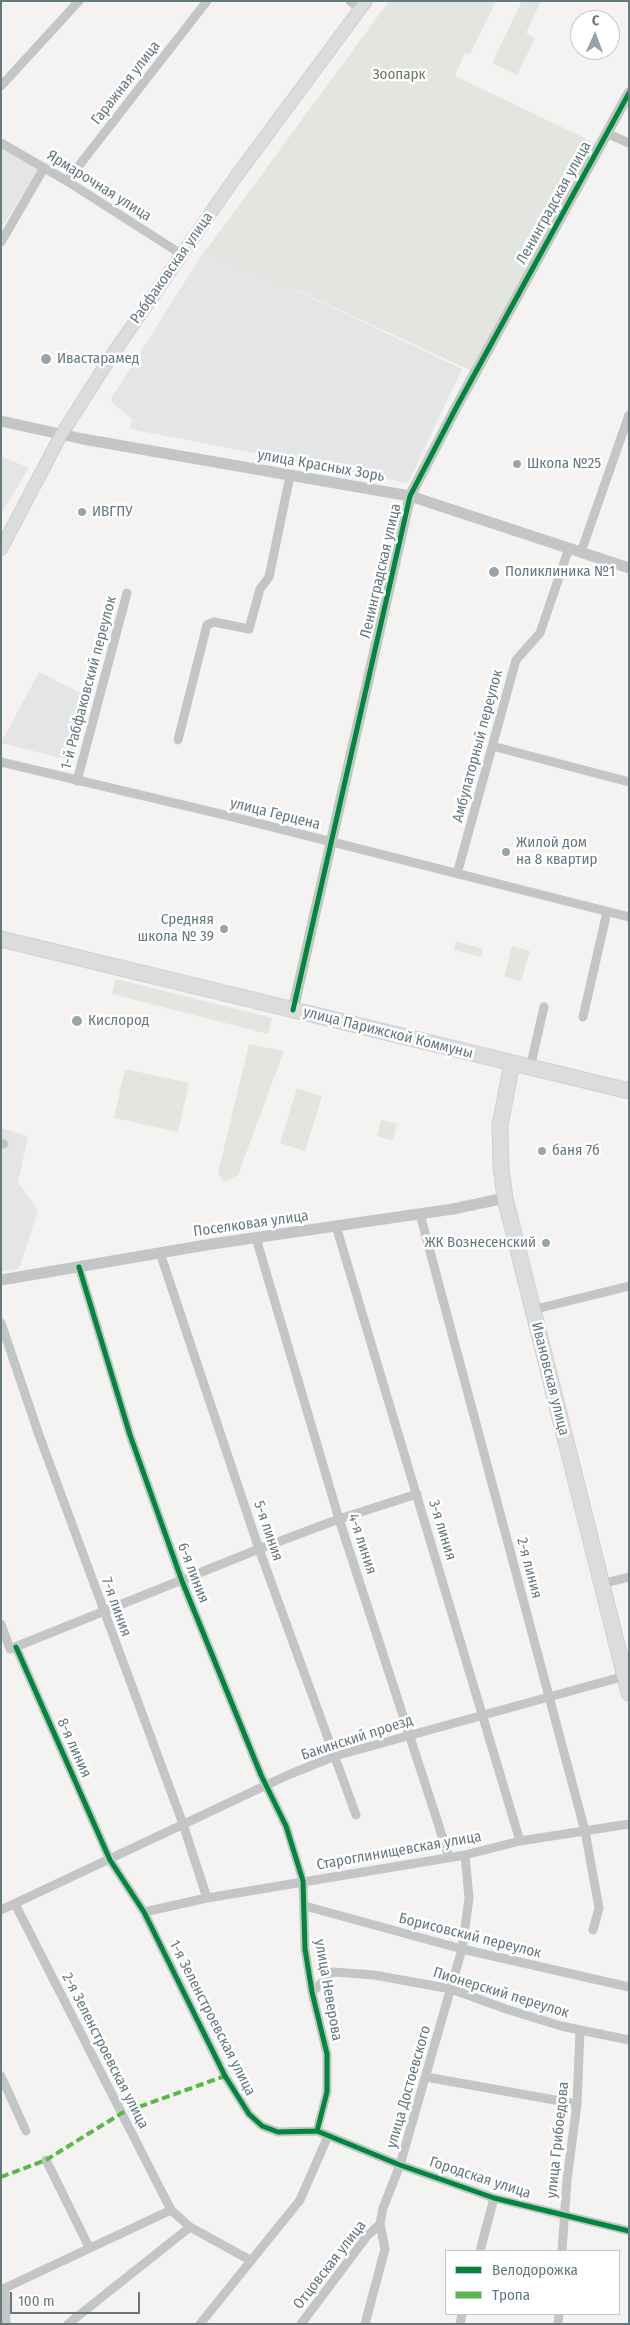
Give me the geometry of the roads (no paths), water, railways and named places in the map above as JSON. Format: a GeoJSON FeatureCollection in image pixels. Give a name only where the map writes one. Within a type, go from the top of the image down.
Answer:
{"type":"FeatureCollection","features":[{"type":"Feature","properties":{"kind":"main road","name":"Рабфаковская улица"},"geometry":{"type":"LineString","coordinates":[[1,549],[61,435],[112,355],[181,254],[359,4]]}},
{"type":"Feature","properties":{"kind":"main road","name":"улица Парижской Коммуны"},"geometry":{"type":"LineString","coordinates":[[1,939],[629,1091]]}},
{"type":"Feature","properties":{"kind":"main road","name":"Ивановская улица"},"geometry":{"type":"LineString","coordinates":[[512,1064],[500,1125],[500,1168],[505,1198],[629,1693]]}},
{"type":"Feature","properties":{"kind":"street"},"geometry":{"type":"LineString","coordinates":[[1,86],[79,1]]}},
{"type":"Feature","properties":{"kind":"street","name":"Гаражная улица"},"geometry":{"type":"LineString","coordinates":[[67,181],[207,1]]}},
{"type":"Feature","properties":{"kind":"street","name":"Ленинградская улица"},"geometry":{"type":"LineString","coordinates":[[293,1010],[410,496],[629,93]]}},
{"type":"Feature","properties":{"kind":"street"},"geometry":{"type":"LineString","coordinates":[[606,133],[629,144]]}},
{"type":"Feature","properties":{"kind":"street","name":"Ярмарочная улица"},"geometry":{"type":"LineString","coordinates":[[1,143],[67,181],[181,254]]}},
{"type":"Feature","properties":{"kind":"street"},"geometry":{"type":"LineString","coordinates":[[1,242],[44,168]]}},
{"type":"Feature","properties":{"kind":"street"},"geometry":{"type":"LineString","coordinates":[[581,552],[629,415]]}},
{"type":"Feature","properties":{"kind":"street","name":"улица Красных Зорь"},"geometry":{"type":"LineString","coordinates":[[1,421],[61,435],[410,496],[629,568]]}},
{"type":"Feature","properties":{"kind":"street"},"geometry":{"type":"LineString","coordinates":[[178,740],[207,625],[214,622],[249,629],[260,589],[269,578],[290,476]]}},
{"type":"Feature","properties":{"kind":"street","name":"Амбулаторный переулок"},"geometry":{"type":"LineString","coordinates":[[457,874],[516,660],[540,633],[569,548]]}},
{"type":"Feature","properties":{"kind":"street","name":"1-й Рабфаковский переулок"},"geometry":{"type":"LineString","coordinates":[[78,781],[127,593]]}},
{"type":"Feature","properties":{"kind":"street"},"geometry":{"type":"LineString","coordinates":[[492,746],[629,782]]}},
{"type":"Feature","properties":{"kind":"street","name":"улица Герцена"},"geometry":{"type":"LineString","coordinates":[[1,762],[332,842],[629,917]]}},
{"type":"Feature","properties":{"kind":"street"},"geometry":{"type":"LineString","coordinates":[[583,1017],[607,912]]}},
{"type":"Feature","properties":{"kind":"street"},"geometry":{"type":"LineString","coordinates":[[530,1068],[544,1007]]}},
{"type":"Feature","properties":{"kind":"street","name":"Поселковая улица"},"geometry":{"type":"LineString","coordinates":[[1,1280],[160,1253],[420,1214],[505,1198]]}},
{"type":"Feature","properties":{"kind":"street","name":"2-я линия"},"geometry":{"type":"LineString","coordinates":[[420,1214],[585,1831],[599,1908],[593,1930]]}},
{"type":"Feature","properties":{"kind":"street","name":"3-я линия"},"geometry":{"type":"LineString","coordinates":[[336,1226],[520,1841]]}},
{"type":"Feature","properties":{"kind":"street","name":"4-я линия"},"geometry":{"type":"LineString","coordinates":[[256,1238],[339,1519],[449,1856]]}},
{"type":"Feature","properties":{"kind":"street","name":"5-я линия"},"geometry":{"type":"LineString","coordinates":[[160,1253],[259,1549],[356,1815]]}},
{"type":"Feature","properties":{"kind":"street","name":"6-я линия"},"geometry":{"type":"LineString","coordinates":[[79,1267],[130,1435],[182,1581],[265,1786],[286,1826],[304,1881]]}},
{"type":"Feature","properties":{"kind":"street"},"geometry":{"type":"LineString","coordinates":[[532,1310],[629,1286]]}},
{"type":"Feature","properties":{"kind":"street","name":"7-я линия"},"geometry":{"type":"LineString","coordinates":[[1,1323],[16,1371],[103,1612],[183,1824],[207,1898]]}},
{"type":"Feature","properties":{"kind":"street"},"geometry":{"type":"LineString","coordinates":[[13,1648],[259,1549],[339,1519],[416,1494]]}},
{"type":"Feature","properties":{"kind":"street"},"geometry":{"type":"LineString","coordinates":[[601,1584],[629,1577]]}},
{"type":"Feature","properties":{"kind":"street","name":"8-я линия"},"geometry":{"type":"LineString","coordinates":[[1,1624],[110,1860]]}},
{"type":"Feature","properties":{"kind":"street","name":"Бакинский проезд"},"geometry":{"type":"LineString","coordinates":[[1,1910],[265,1786],[335,1756],[409,1734],[483,1716],[625,1676]]}},
{"type":"Feature","properties":{"kind":"street","name":"Староглинищевская улица"},"geometry":{"type":"LineString","coordinates":[[144,1912],[207,1898],[465,1854],[520,1841],[629,1824]]}},
{"type":"Feature","properties":{"kind":"street","name":"улица Достоевского"},"geometry":{"type":"LineString","coordinates":[[365,2324],[385,2249],[380,2224],[383,2208],[400,2165],[462,1949],[469,1898],[465,1854]]}},
{"type":"Feature","properties":{"kind":"street","name":"1-я Зеленстроевская улица"},"geometry":{"type":"LineString","coordinates":[[110,1860],[144,1912],[226,2076],[249,2114],[262,2126],[278,2132],[317,2131],[328,2136]]}},
{"type":"Feature","properties":{"kind":"street","name":"улица Неверова"},"geometry":{"type":"LineString","coordinates":[[304,1881],[305,1949],[312,1992],[327,2054],[327,2092],[317,2131]]}},
{"type":"Feature","properties":{"kind":"street","name":"2-я Зеленстроевская улица"},"geometry":{"type":"LineString","coordinates":[[15,1904],[171,2210]]}},
{"type":"Feature","properties":{"kind":"street","name":"Борисовский переулок"},"geometry":{"type":"LineString","coordinates":[[305,1906],[462,1949],[629,1987]]}},
{"type":"Feature","properties":{"kind":"street","name":"Пионерский переулок"},"geometry":{"type":"LineString","coordinates":[[312,1992],[333,1972],[374,1975],[451,1989],[506,2009],[580,2031],[629,2040]]}},
{"type":"Feature","properties":{"kind":"street","name":"улица Грибоедова"},"geometry":{"type":"LineString","coordinates":[[562,2250],[567,2180],[577,2104],[580,2031]]}},
{"type":"Feature","properties":{"kind":"street"},"geometry":{"type":"LineString","coordinates":[[1,2076],[26,2131]]}},
{"type":"Feature","properties":{"kind":"street"},"geometry":{"type":"LineString","coordinates":[[426,2077],[577,2104]]}},
{"type":"Feature","properties":{"kind":"street"},"geometry":{"type":"LineString","coordinates":[[200,2324],[300,2200],[328,2136]]}},
{"type":"Feature","properties":{"kind":"street","name":"Городская улица"},"geometry":{"type":"LineString","coordinates":[[328,2136],[400,2165],[494,2198],[564,2217],[629,2231]]}},
{"type":"Feature","properties":{"kind":"street"},"geometry":{"type":"LineString","coordinates":[[46,2160],[89,2247]]}},
{"type":"Feature","properties":{"kind":"street"},"geometry":{"type":"LineString","coordinates":[[480,2250],[494,2198]]}},
{"type":"Feature","properties":{"kind":"street"},"geometry":{"type":"LineString","coordinates":[[6,2324],[3,2284],[171,2210],[190,2227],[250,2260]]}},
{"type":"Feature","properties":{"kind":"street","name":"Отцовская улица"},"geometry":{"type":"LineString","coordinates":[[301,2324],[367,2236],[380,2224]]}},
{"type":"Feature","properties":{"kind":"street"},"geometry":{"type":"LineString","coordinates":[[68,2324],[190,2227]]}},
{"type":"Feature","properties":{"kind":"place","name":"Ивастарамед"},"geometry":{"type":"Point","coordinates":[46,359]}},
{"type":"Feature","properties":{"kind":"place","name":"Школа №25"},"geometry":{"type":"Point","coordinates":[517,464]}},
{"type":"Feature","properties":{"kind":"place","name":"ИВГПУ"},"geometry":{"type":"Point","coordinates":[82,512]}},
{"type":"Feature","properties":{"kind":"place","name":"Поликлиника №1"},"geometry":{"type":"Point","coordinates":[494,572]}},
{"type":"Feature","properties":{"kind":"place","name":"Жилой дом на 8 квартир"},"geometry":{"type":"Point","coordinates":[506,852]}},
{"type":"Feature","properties":{"kind":"place","name":"Средняя школа № 39"},"geometry":{"type":"Point","coordinates":[224,929]}},
{"type":"Feature","properties":{"kind":"place","name":"Кислород"},"geometry":{"type":"Point","coordinates":[77,1021]}},
{"type":"Feature","properties":{"kind":"place","name":"баня 7б"},"geometry":{"type":"Point","coordinates":[542,1151]}},
{"type":"Feature","properties":{"kind":"place","name":"ЖК Вознесенский"},"geometry":{"type":"Point","coordinates":[546,1243]}},
{"type":"Feature","properties":{"kind":"park label","name":"Зоопарк"},"geometry":{"type":"Point","coordinates":[399,75]}}]}
